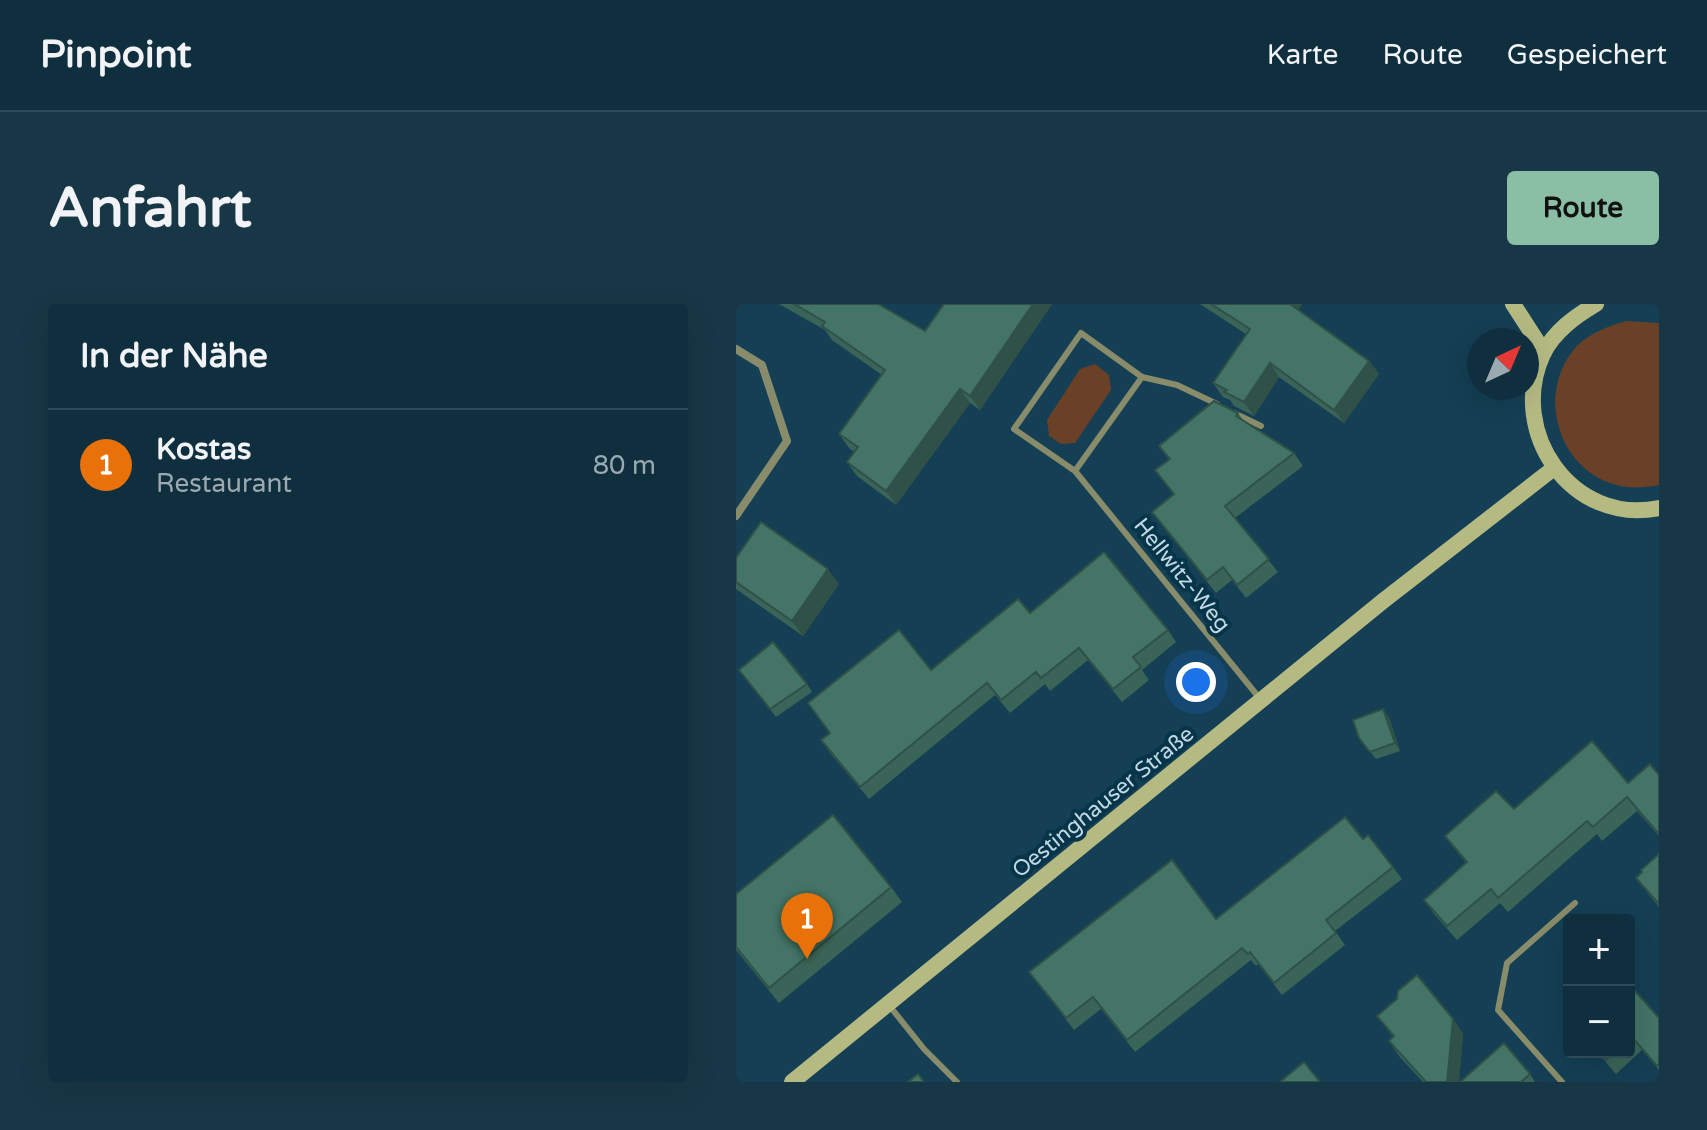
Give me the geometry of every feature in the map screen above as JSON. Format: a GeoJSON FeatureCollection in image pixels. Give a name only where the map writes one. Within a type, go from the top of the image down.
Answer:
{"type":"FeatureCollection","features":[{"type":"Feature","properties":{"kind":"street"},"geometry":{"type":"LineString","coordinates":[[1513,304],[1544,352]]}},
{"type":"Feature","properties":{"kind":"street"},"geometry":{"type":"LineString","coordinates":[[1596,304],[1569,320],[1544,352],[1532,391],[1536,431],[1554,468],[1579,492],[1610,506],[1645,510],[1659,508]]}},
{"type":"Feature","properties":{"kind":"street"},"geometry":{"type":"LineString","coordinates":[[736,349],[762,365],[787,441],[736,516]]}},
{"type":"Feature","properties":{"kind":"street","name":"Oestinghauser Straße"},"geometry":{"type":"LineString","coordinates":[[792,1082],[1383,601],[1554,468]]}},
{"type":"Feature","properties":{"kind":"lane","name":"Hellwitz-Weg"},"geometry":{"type":"LineString","coordinates":[[1142,377],[1081,333],[1014,429],[1075,471],[1262,701]]}},
{"type":"Feature","properties":{"kind":"lane"},"geometry":{"type":"LineString","coordinates":[[1075,471],[1142,377],[1177,385],[1219,405]]}},
{"type":"Feature","properties":{"kind":"lane"},"geometry":{"type":"LineString","coordinates":[[1233,412],[1261,426]]}},
{"type":"Feature","properties":{"kind":"lane"},"geometry":{"type":"LineString","coordinates":[[1562,1082],[1498,1010],[1507,963],[1575,903]]}},
{"type":"Feature","properties":{"kind":"lane"},"geometry":{"type":"LineString","coordinates":[[888,1004],[924,1049],[957,1082]]}},
{"type":"Feature","properties":{"kind":"shaded area"},"geometry":{"type":"Polygon","coordinates":[[[1626,321],[1659,323],[1659,485],[1622,486],[1591,473],[1576,459],[1558,423],[1555,403],[1565,363],[1588,337],[1626,321]]]}},
{"type":"Feature","properties":{"kind":"shaded area"},"geometry":{"type":"Polygon","coordinates":[[[1095,364],[1109,375],[1111,390],[1075,443],[1061,444],[1049,436],[1047,420],[1080,369],[1095,364]]]}},
{"type":"Feature","properties":{"kind":"building"},"geometry":{"type":"Polygon","coordinates":[[[794,304],[878,304],[925,331],[944,304],[1033,304],[970,396],[960,389],[886,491],[847,462],[858,447],[839,434],[885,370],[822,326],[825,322],[794,304]]]}},
{"type":"Feature","properties":{"kind":"building"},"geometry":{"type":"Polygon","coordinates":[[[1211,304],[1290,304],[1369,361],[1334,410],[1270,363],[1244,402],[1213,383],[1250,329],[1211,304]]]}},
{"type":"Feature","properties":{"kind":"building"},"geometry":{"type":"Polygon","coordinates":[[[1214,401],[1238,413],[1236,416],[1294,453],[1225,506],[1269,559],[1237,585],[1223,567],[1207,580],[1152,512],[1174,494],[1155,470],[1170,459],[1159,446],[1214,401]]]}},
{"type":"Feature","properties":{"kind":"building"},"geometry":{"type":"Polygon","coordinates":[[[761,522],[828,569],[792,621],[736,582],[736,558],[761,522]]]}},
{"type":"Feature","properties":{"kind":"building"},"geometry":{"type":"Polygon","coordinates":[[[1104,552],[1168,630],[1133,657],[1141,667],[1113,689],[1079,648],[1041,678],[1036,672],[1001,700],[987,683],[860,787],[821,740],[830,733],[808,703],[899,630],[931,670],[1018,599],[1030,613],[1104,552]]]}},
{"type":"Feature","properties":{"kind":"building"},"geometry":{"type":"Polygon","coordinates":[[[773,642],[807,684],[770,709],[739,670],[773,642]]]}},
{"type":"Feature","properties":{"kind":"building"},"geometry":{"type":"Polygon","coordinates":[[[1383,709],[1395,743],[1370,752],[1359,738],[1353,720],[1383,709]]]}},
{"type":"Feature","properties":{"kind":"building"},"geometry":{"type":"Polygon","coordinates":[[[1592,741],[1628,783],[1650,764],[1659,775],[1659,834],[1627,797],[1593,827],[1587,821],[1498,898],[1491,889],[1447,926],[1424,900],[1467,862],[1445,836],[1496,791],[1514,809],[1592,741]]]}},
{"type":"Feature","properties":{"kind":"building"},"geometry":{"type":"Polygon","coordinates":[[[833,815],[891,887],[769,988],[736,947],[736,894],[833,815]]]}},
{"type":"Feature","properties":{"kind":"building"},"geometry":{"type":"Polygon","coordinates":[[[1345,817],[1363,839],[1368,835],[1393,867],[1326,920],[1336,933],[1274,983],[1250,952],[1248,954],[1242,948],[1127,1040],[1093,997],[1066,1018],[1029,972],[1172,860],[1216,919],[1345,817]]]}},
{"type":"Feature","properties":{"kind":"building"},"geometry":{"type":"Polygon","coordinates":[[[1659,854],[1659,904],[1636,878],[1659,854]]]}},
{"type":"Feature","properties":{"kind":"building"},"geometry":{"type":"Polygon","coordinates":[[[1417,975],[1453,1019],[1447,1082],[1426,1082],[1389,1041],[1394,1036],[1377,1016],[1397,999],[1398,991],[1417,975]]]}},
{"type":"Feature","properties":{"kind":"building"},"geometry":{"type":"Polygon","coordinates":[[[1635,991],[1659,1018],[1657,1066],[1635,1040],[1635,991]]]}},
{"type":"Feature","properties":{"kind":"building"},"geometry":{"type":"Polygon","coordinates":[[[1504,1043],[1530,1074],[1521,1082],[1460,1082],[1504,1043]]]}},
{"type":"Feature","properties":{"kind":"building"},"geometry":{"type":"Polygon","coordinates":[[[1304,1062],[1320,1082],[1280,1082],[1304,1062]]]}},
{"type":"Feature","properties":{"kind":"building"},"geometry":{"type":"Polygon","coordinates":[[[918,1074],[924,1082],[908,1082],[918,1074]]]}},
{"type":"Feature","properties":{"kind":"place","name":"Kostas"},"geometry":{"type":"Point","coordinates":[807,959]}}]}
